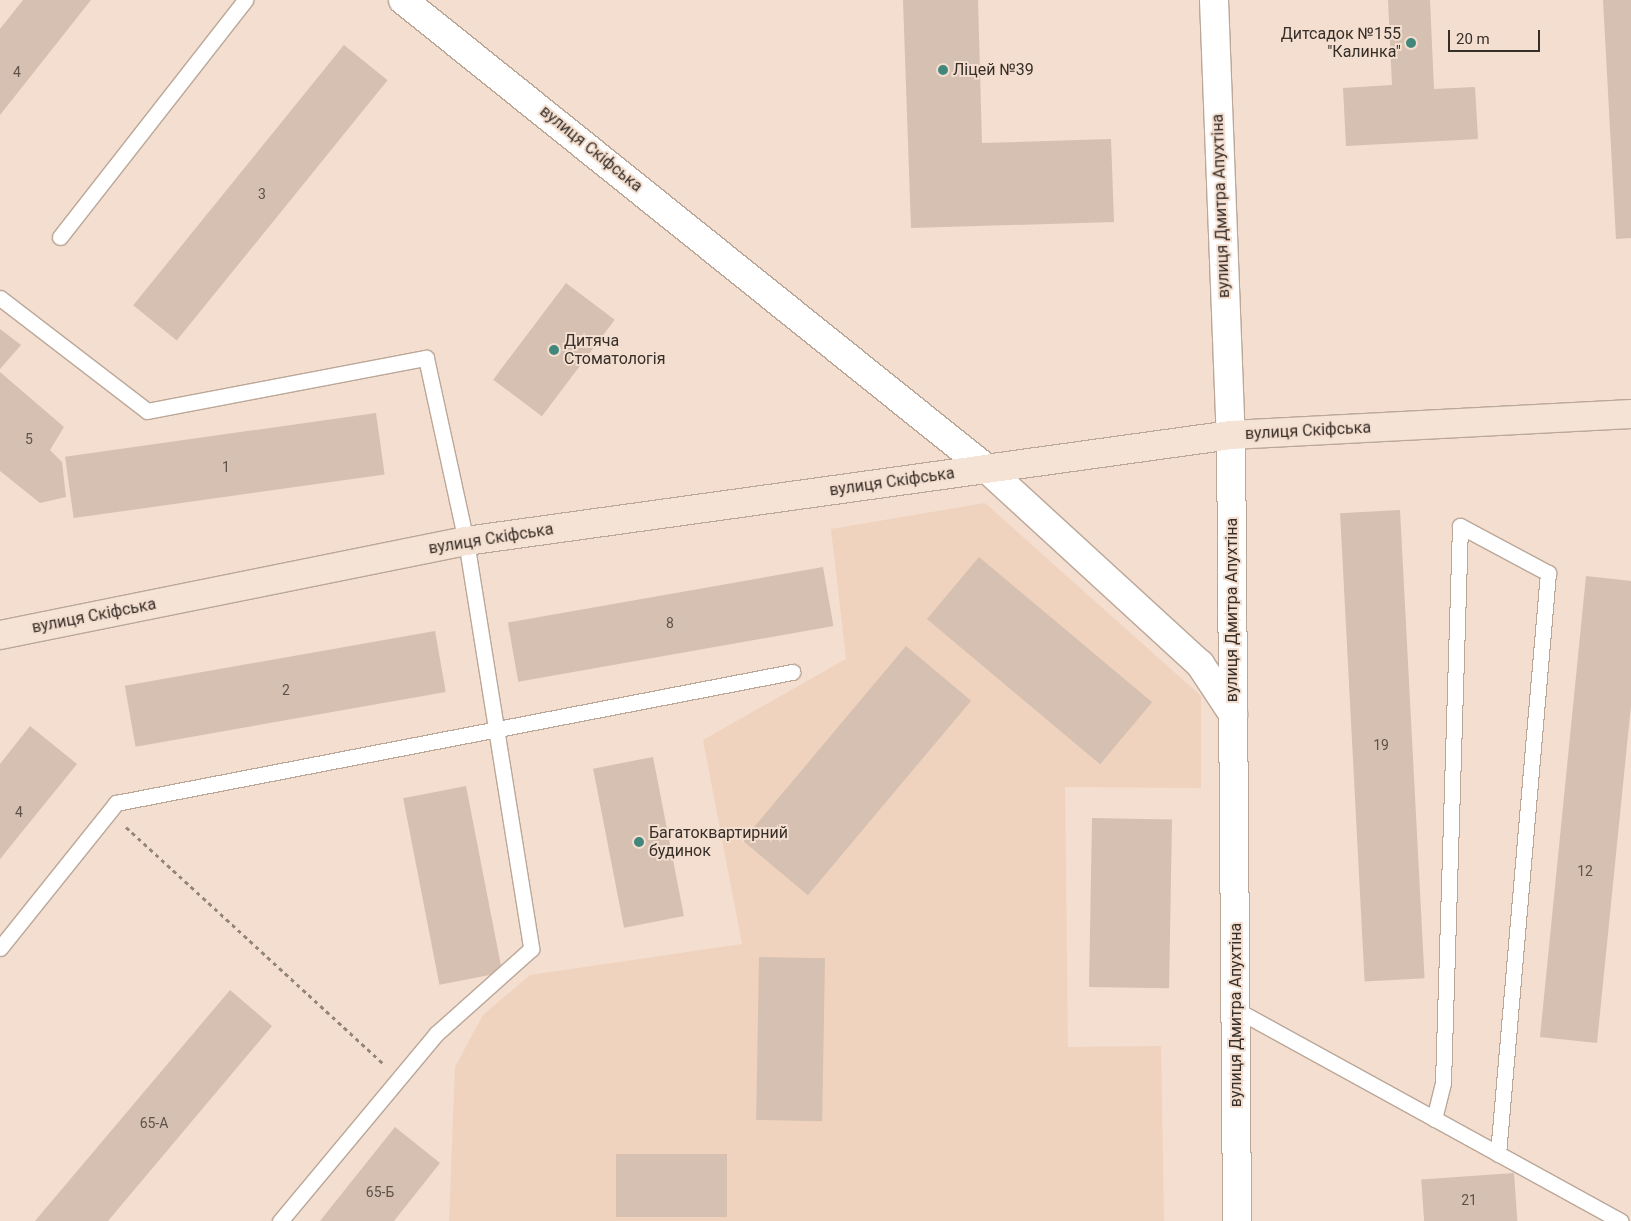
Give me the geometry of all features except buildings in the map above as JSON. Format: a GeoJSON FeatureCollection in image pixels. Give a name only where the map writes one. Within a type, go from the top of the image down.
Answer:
{"type":"FeatureCollection","features":[{"type":"Feature","properties":{"kind":"street","name":"вулиця Скіфська"},"geometry":{"type":"LineString","coordinates":[[403,0],[987,469],[1200,664],[1233,714]]}},
{"type":"Feature","properties":{"kind":"street","name":"вулиця Дмитра Апухтіна"},"geometry":{"type":"LineString","coordinates":[[1214,0],[1231,435],[1237,1221]]}},
{"type":"Feature","properties":{"kind":"street","name":"вулиця Скіфська"},"geometry":{"type":"LineString","coordinates":[[0,635],[466,541],[1231,435],[1631,414]]}},
{"type":"Feature","properties":{"kind":"lane"},"geometry":{"type":"LineString","coordinates":[[60,237],[246,0]]}},
{"type":"Feature","properties":{"kind":"lane"},"geometry":{"type":"LineString","coordinates":[[0,298],[147,410],[426,358],[466,541],[530,949],[436,1034],[280,1221]]}},
{"type":"Feature","properties":{"kind":"lane"},"geometry":{"type":"LineString","coordinates":[[1434,1119],[1443,1082],[1460,526],[1548,573],[1498,1154]]}},
{"type":"Feature","properties":{"kind":"lane"},"geometry":{"type":"LineString","coordinates":[[0,948],[116,803],[792,672]]}},
{"type":"Feature","properties":{"kind":"lane"},"geometry":{"type":"LineString","coordinates":[[1236,1010],[1620,1221]]}},
{"type":"Feature","properties":{"kind":"path"},"geometry":{"type":"LineString","coordinates":[[109,812],[400,1078]]}},
{"type":"Feature","properties":{"kind":"shaded area"},"geometry":{"type":"Polygon","coordinates":[[[985,503],[1201,696],[1201,788],[1065,787],[1068,1047],[1161,1046],[1164,1221],[449,1221],[455,1067],[483,1015],[530,975],[742,944],[703,740],[846,659],[831,529],[985,503]]]}},
{"type":"Feature","properties":{"kind":"place","name":"Дитсадок №155 \"Калинка\""},"geometry":{"type":"Point","coordinates":[1411,43]}},
{"type":"Feature","properties":{"kind":"place","name":"Ліцей №39"},"geometry":{"type":"Point","coordinates":[943,70]}},
{"type":"Feature","properties":{"kind":"place","name":"Дитяча Стоматологія"},"geometry":{"type":"Point","coordinates":[554,350]}},
{"type":"Feature","properties":{"kind":"place","name":"Багатоквартирний будинок"},"geometry":{"type":"Point","coordinates":[639,842]}}]}
